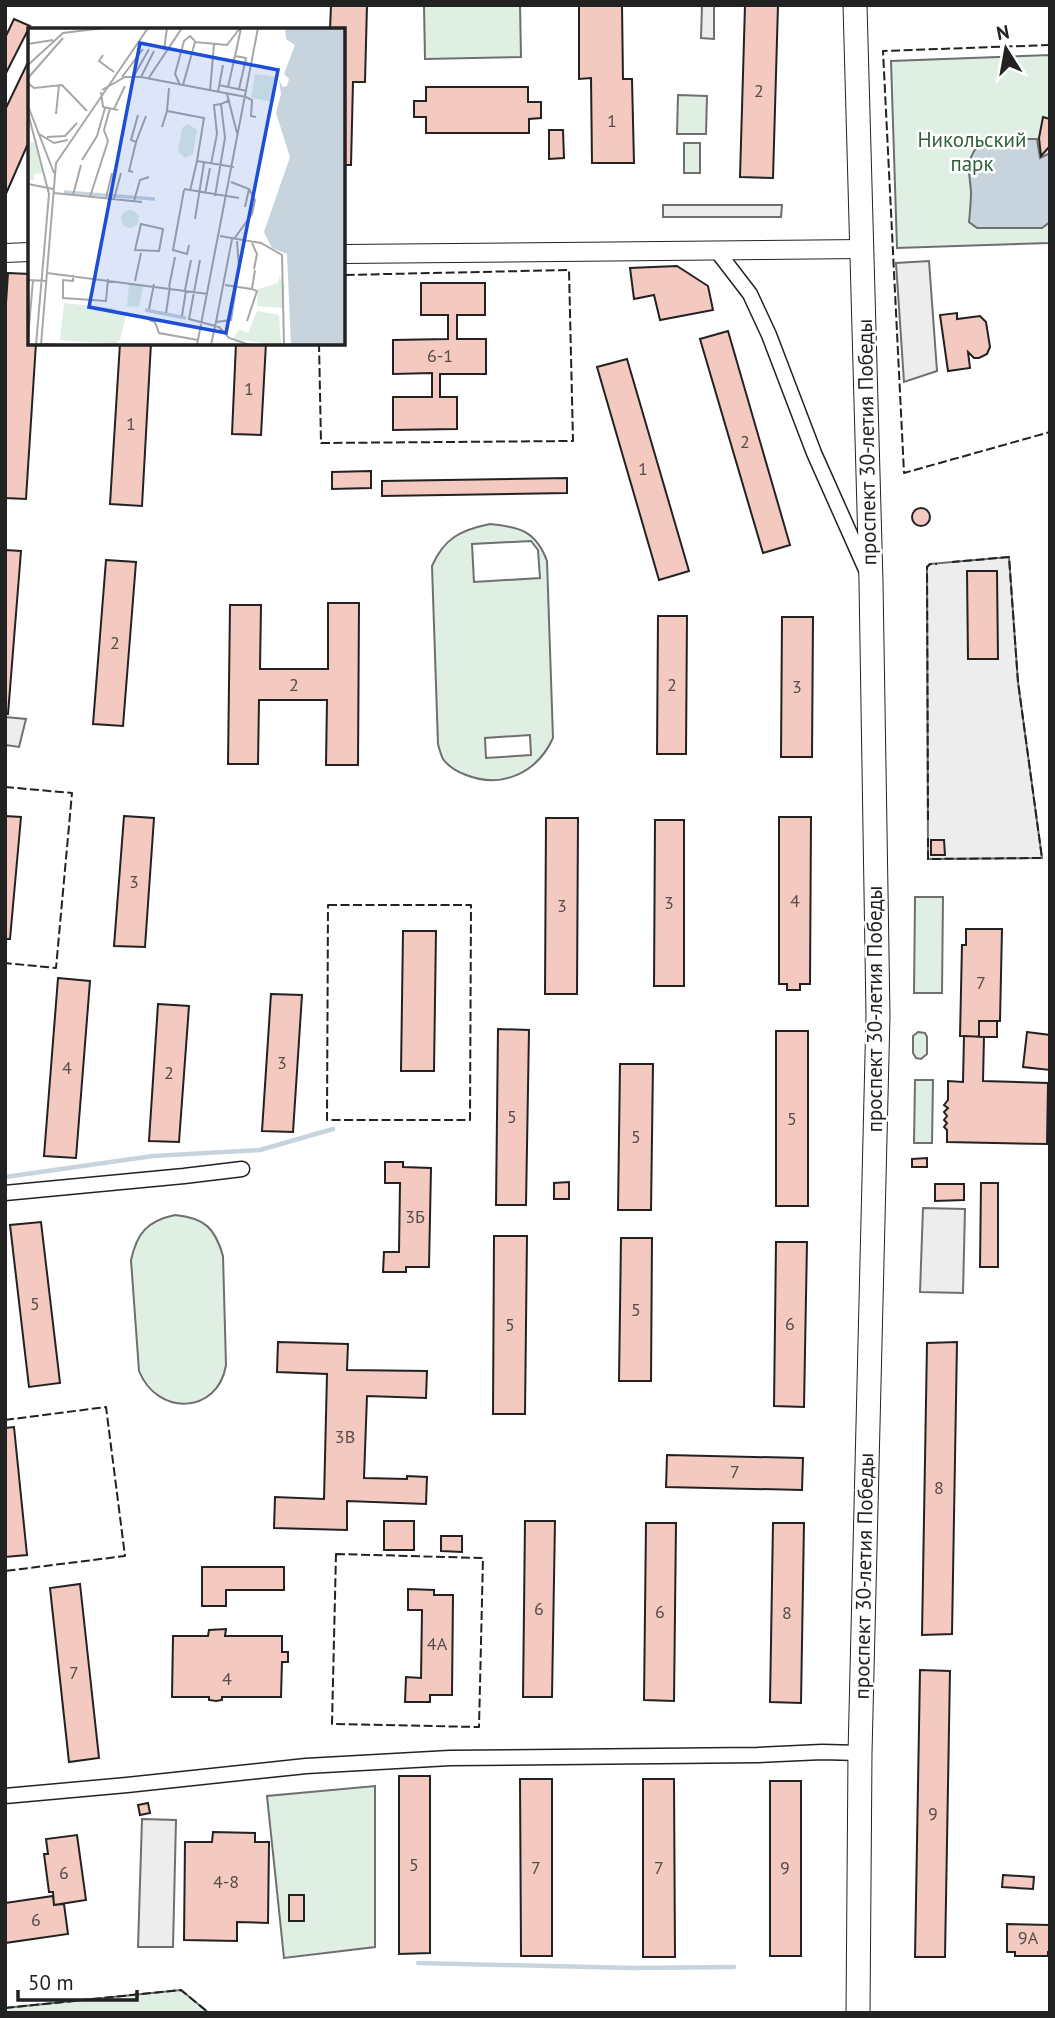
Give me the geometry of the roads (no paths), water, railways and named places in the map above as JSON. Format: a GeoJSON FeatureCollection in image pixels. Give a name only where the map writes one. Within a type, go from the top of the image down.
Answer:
{"type":"FeatureCollection","features":[{"type":"Feature","properties":{"kind":"main road","name":"проспект 30-летия Победы"},"geometry":{"type":"LineString","coordinates":[[855,5],[871,582],[878,1015],[860,1753],[859,2013]]}},
{"type":"Feature","properties":{"kind":"street"},"geometry":{"type":"LineString","coordinates":[[345,254],[863,249]]}},
{"type":"Feature","properties":{"kind":"street"},"geometry":{"type":"LineString","coordinates":[[5,253],[28,251]]}},
{"type":"Feature","properties":{"kind":"street"},"geometry":{"type":"LineString","coordinates":[[717,251],[750,294],[769,335],[814,453],[871,582]]}},
{"type":"Feature","properties":{"kind":"street"},"geometry":{"type":"LineString","coordinates":[[5,1193],[242,1169]]}},
{"type":"Feature","properties":{"kind":"street"},"geometry":{"type":"LineString","coordinates":[[5,1796],[306,1766],[450,1758],[860,1753]]}},
{"type":"Feature","properties":{"kind":"waterway"},"geometry":{"type":"LineString","coordinates":[[5,1177],[153,1156],[260,1150],[333,1129]]}},
{"type":"Feature","properties":{"kind":"waterway"},"geometry":{"type":"LineString","coordinates":[[418,1963],[632,1968],[734,1967]]}},
{"type":"Feature","properties":{"kind":"park label","name":"Никольский парк"},"geometry":{"type":"Point","coordinates":[972,152]}}]}
